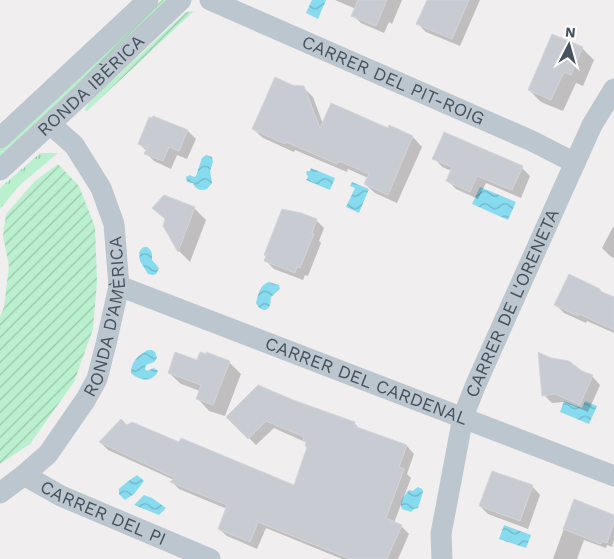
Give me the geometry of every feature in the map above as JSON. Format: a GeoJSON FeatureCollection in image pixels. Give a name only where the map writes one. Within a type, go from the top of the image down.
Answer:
{"type":"FeatureCollection","features":[{"type":"Feature","properties":{"kind":"street","name":"RONDA IBÈRICA"},"geometry":{"type":"LineString","coordinates":[[0,138],[148,0]]}},
{"type":"Feature","properties":{"kind":"street","name":"RONDA IBÈRICA"},"geometry":{"type":"LineString","coordinates":[[0,170],[181,0]]}},
{"type":"Feature","properties":{"kind":"street","name":"CARRER DEL PIT-ROIG"},"geometry":{"type":"LineString","coordinates":[[210,0],[532,140],[575,162]]}},
{"type":"Feature","properties":{"kind":"street","name":"CARRER DE L'ORENETA"},"geometry":{"type":"LineString","coordinates":[[442,559],[441,534],[463,417],[575,162],[592,126],[614,89]]}},
{"type":"Feature","properties":{"kind":"street","name":"RONDA D'AMÈRICA"},"geometry":{"type":"LineString","coordinates":[[0,492],[24,475],[48,454],[86,399],[97,379],[119,286],[114,224],[101,188],[74,146],[50,124]]}},
{"type":"Feature","properties":{"kind":"street","name":"CARRER DEL CARDENAL"},"geometry":{"type":"LineString","coordinates":[[119,286],[614,476]]}},
{"type":"Feature","properties":{"kind":"street","name":"CARRER DEL PI"},"geometry":{"type":"LineString","coordinates":[[24,475],[61,496],[210,559]]}},
{"type":"Feature","properties":{"kind":"green space"},"geometry":{"type":"Polygon","coordinates":[[[162,0],[172,0],[0,158],[0,150],[162,0]]]}},
{"type":"Feature","properties":{"kind":"green space"},"geometry":{"type":"Polygon","coordinates":[[[194,11],[87,111],[84,110],[90,101],[186,12],[194,11]]]}},
{"type":"Feature","properties":{"kind":"green space"},"geometry":{"type":"Polygon","coordinates":[[[40,153],[58,153],[20,185],[0,209],[0,188],[40,153]]]}},
{"type":"Feature","properties":{"kind":"green space"},"geometry":{"type":"Polygon","coordinates":[[[58,164],[79,186],[95,227],[97,281],[93,329],[74,382],[30,444],[0,464],[0,317],[4,307],[9,266],[3,236],[6,214],[35,181],[58,164]]]}},
{"type":"Feature","properties":{"kind":"water"},"geometry":{"type":"Polygon","coordinates":[[[312,0],[326,0],[318,19],[306,13],[312,0]]]}},
{"type":"Feature","properties":{"kind":"water"},"geometry":{"type":"Polygon","coordinates":[[[206,155],[212,157],[213,162],[210,171],[212,183],[207,189],[201,190],[197,189],[193,183],[187,182],[186,177],[190,175],[196,176],[202,158],[206,155]]]}},
{"type":"Feature","properties":{"kind":"water"},"geometry":{"type":"Polygon","coordinates":[[[311,168],[335,178],[330,190],[306,180],[308,177],[306,173],[311,168]]]}},
{"type":"Feature","properties":{"kind":"water"},"geometry":{"type":"Polygon","coordinates":[[[352,182],[369,189],[359,213],[346,207],[355,188],[350,186],[352,182]]]}},
{"type":"Feature","properties":{"kind":"water"},"geometry":{"type":"Polygon","coordinates":[[[480,187],[516,202],[508,220],[472,204],[480,187]]]}},
{"type":"Feature","properties":{"kind":"water"},"geometry":{"type":"Polygon","coordinates":[[[144,247],[150,250],[152,260],[159,268],[156,274],[148,274],[140,261],[139,253],[144,247]]]}},
{"type":"Feature","properties":{"kind":"water"},"geometry":{"type":"Polygon","coordinates":[[[269,282],[279,285],[280,289],[271,297],[269,308],[263,310],[256,303],[261,287],[269,282]]]}},
{"type":"Feature","properties":{"kind":"water"},"geometry":{"type":"Polygon","coordinates":[[[148,350],[155,352],[157,358],[154,362],[146,365],[145,369],[147,371],[154,368],[158,371],[153,378],[146,380],[134,376],[131,373],[131,369],[136,359],[148,350]]]}},
{"type":"Feature","properties":{"kind":"water"},"geometry":{"type":"Polygon","coordinates":[[[564,401],[582,408],[585,401],[597,406],[589,424],[560,412],[564,401]]]}},
{"type":"Feature","properties":{"kind":"water"},"geometry":{"type":"Polygon","coordinates":[[[137,475],[144,481],[134,494],[125,500],[119,494],[119,489],[137,475]]]}},
{"type":"Feature","properties":{"kind":"water"},"geometry":{"type":"Polygon","coordinates":[[[418,487],[423,492],[418,508],[411,512],[402,509],[401,501],[404,496],[409,490],[413,491],[418,487]]]}},
{"type":"Feature","properties":{"kind":"water"},"geometry":{"type":"Polygon","coordinates":[[[144,495],[166,508],[159,515],[134,505],[144,495]]]}},
{"type":"Feature","properties":{"kind":"water"},"geometry":{"type":"Polygon","coordinates":[[[504,525],[531,535],[526,548],[499,539],[504,525]]]}},
{"type":"Feature","properties":{"kind":"building"},"geometry":{"type":"Polygon","coordinates":[[[358,0],[387,0],[376,26],[351,16],[358,0]]]}},
{"type":"Feature","properties":{"kind":"building"},"geometry":{"type":"Polygon","coordinates":[[[427,0],[469,0],[452,39],[416,24],[427,0]]]}},
{"type":"Feature","properties":{"kind":"building"},"geometry":{"type":"Polygon","coordinates":[[[552,34],[583,47],[571,75],[564,72],[551,100],[528,90],[552,34]]]}},
{"type":"Feature","properties":{"kind":"building"},"geometry":{"type":"Polygon","coordinates":[[[275,77],[292,85],[304,86],[320,128],[331,103],[388,128],[389,125],[413,136],[388,195],[364,184],[369,174],[339,161],[337,164],[286,142],[285,144],[252,129],[275,77]]]}},
{"type":"Feature","properties":{"kind":"building"},"geometry":{"type":"Polygon","coordinates":[[[153,116],[188,130],[179,151],[169,147],[163,161],[144,154],[147,148],[138,144],[149,117],[152,118],[153,116]]]}},
{"type":"Feature","properties":{"kind":"building"},"geometry":{"type":"Polygon","coordinates":[[[444,132],[523,166],[512,190],[477,176],[470,192],[446,181],[452,167],[432,159],[444,132]]]}},
{"type":"Feature","properties":{"kind":"building"},"geometry":{"type":"Polygon","coordinates":[[[164,195],[195,207],[178,252],[163,226],[165,219],[152,208],[164,195]]]}},
{"type":"Feature","properties":{"kind":"building"},"geometry":{"type":"Polygon","coordinates":[[[282,209],[317,219],[312,233],[314,234],[300,268],[297,267],[295,273],[264,261],[266,256],[264,255],[282,209]]]}},
{"type":"Feature","properties":{"kind":"building"},"geometry":{"type":"Polygon","coordinates":[[[569,274],[614,297],[614,330],[554,305],[569,274]]]}},
{"type":"Feature","properties":{"kind":"building"},"geometry":{"type":"Polygon","coordinates":[[[175,352],[197,360],[200,352],[206,354],[206,352],[230,361],[213,405],[196,399],[201,385],[168,373],[175,352]]]}},
{"type":"Feature","properties":{"kind":"building"},"geometry":{"type":"Polygon","coordinates":[[[538,352],[551,358],[569,361],[582,371],[593,375],[580,405],[555,394],[542,396],[538,352]]]}},
{"type":"Feature","properties":{"kind":"building"},"geometry":{"type":"Polygon","coordinates":[[[258,385],[293,400],[355,422],[354,426],[407,445],[399,467],[404,469],[386,518],[402,525],[387,559],[350,559],[258,522],[250,542],[218,529],[227,505],[170,482],[175,478],[99,442],[121,419],[127,425],[132,422],[179,442],[181,438],[294,485],[307,447],[305,446],[306,442],[303,441],[304,437],[266,421],[248,439],[226,417],[258,385]]]}},
{"type":"Feature","properties":{"kind":"building"},"geometry":{"type":"Polygon","coordinates":[[[492,471],[533,485],[520,521],[479,506],[492,471]]]}},
{"type":"Feature","properties":{"kind":"building"},"geometry":{"type":"Polygon","coordinates":[[[574,499],[614,515],[614,522],[607,543],[602,541],[601,544],[563,529],[574,499]]]}}]}
